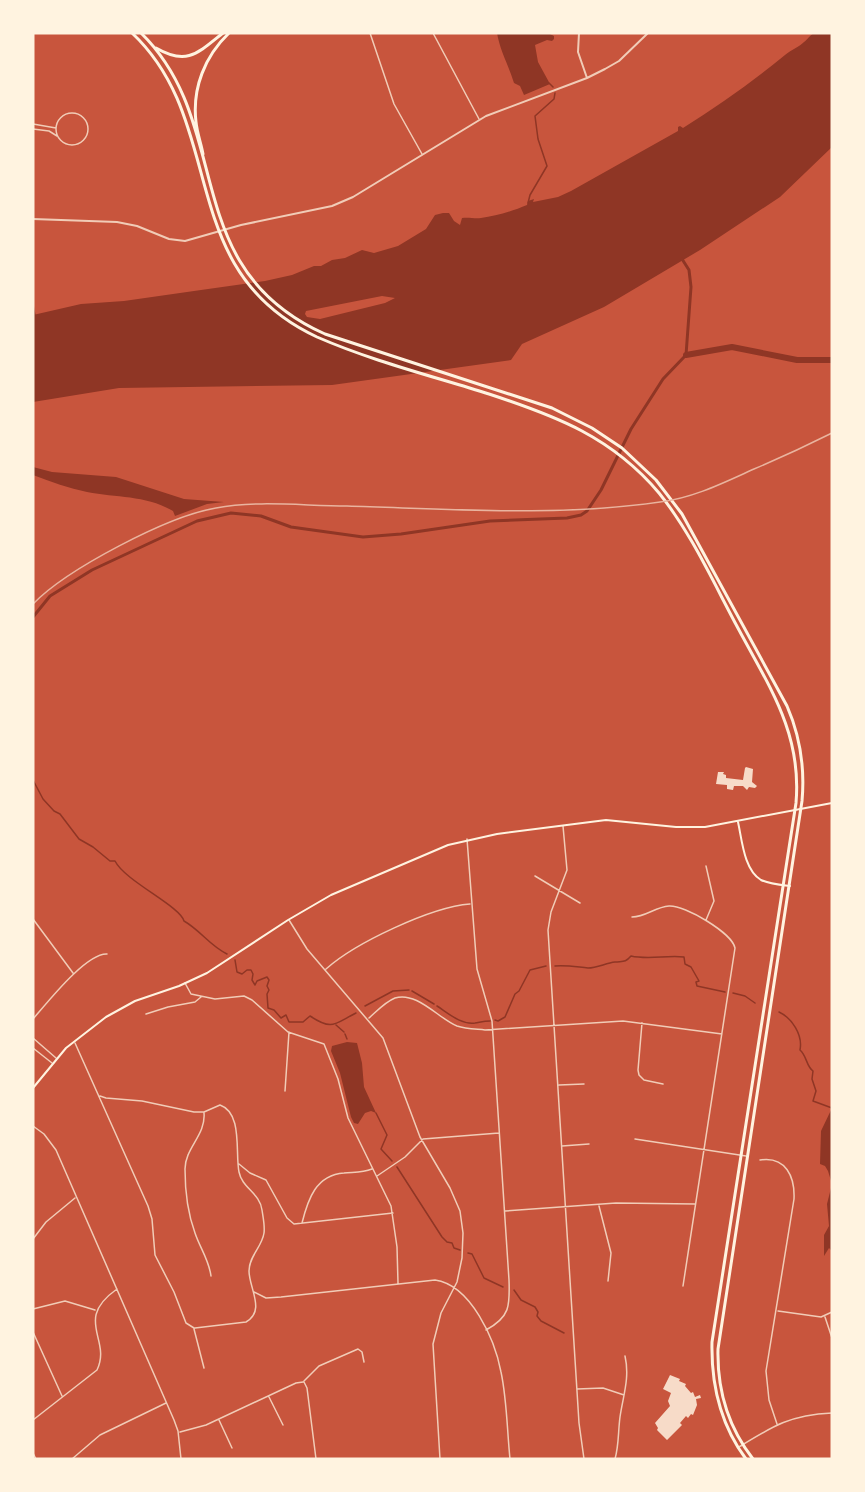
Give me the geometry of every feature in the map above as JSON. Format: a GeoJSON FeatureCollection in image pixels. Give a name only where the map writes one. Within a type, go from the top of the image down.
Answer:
{"type":"FeatureCollection","features":[{"type":"Feature","properties":{"kind":"highway"},"geometry":{"type":"LineString","coordinates":[[132,33],[159,64],[178,99],[215,223],[225,248],[242,277],[265,303],[286,320],[327,342],[538,410],[584,431],[615,451],[647,480],[670,508],[776,697],[791,735],[796,763],[797,792],[714,1332],[712,1360],[713,1380],[719,1407],[738,1448],[746,1459]]}},
{"type":"Feature","properties":{"kind":"highway"},"geometry":{"type":"LineString","coordinates":[[141,33],[155,48],[183,94],[221,221],[236,255],[251,279],[275,304],[302,323],[337,339],[545,405],[579,420],[632,456],[656,480],[682,514],[782,696],[796,733],[802,761],[803,789],[790,886],[720,1332],[718,1358],[724,1403],[743,1445],[753,1459]]}},
{"type":"Feature","properties":{"kind":"highway"},"geometry":{"type":"LineString","coordinates":[[155,48],[173,57],[185,57],[196,53],[223,33]]}},
{"type":"Feature","properties":{"kind":"highway"},"geometry":{"type":"LineString","coordinates":[[206,170],[196,122],[196,94],[207,60],[229,33]]}},
{"type":"Feature","properties":{"kind":"main road"},"geometry":{"type":"LineString","coordinates":[[33,1088],[56,1058],[74,1041],[115,1011],[216,968],[317,902],[448,845],[467,839],[614,820],[676,827],[705,827],[832,803]]}},
{"type":"Feature","properties":{"kind":"main road"},"geometry":{"type":"LineString","coordinates":[[738,822],[746,857],[754,873],[764,881],[790,886]]}},
{"type":"Feature","properties":{"kind":"street"},"geometry":{"type":"LineString","coordinates":[[370,33],[394,104],[422,154]]}},
{"type":"Feature","properties":{"kind":"street"},"geometry":{"type":"LineString","coordinates":[[433,33],[479,120]]}},
{"type":"Feature","properties":{"kind":"street"},"geometry":{"type":"LineString","coordinates":[[579,33],[578,52],[587,78]]}},
{"type":"Feature","properties":{"kind":"street"},"geometry":{"type":"LineString","coordinates":[[33,219],[117,222],[137,226],[172,240],[189,240],[241,225],[341,203],[479,120],[507,107],[587,78],[619,61],[648,33]]}},
{"type":"Feature","properties":{"kind":"street"},"geometry":{"type":"LineString","coordinates":[[33,129],[49,131],[68,144],[78,143],[86,137],[87,122],[78,114],[71,113],[60,118],[56,128],[59,137]]}},
{"type":"Feature","properties":{"kind":"street"},"geometry":{"type":"LineString","coordinates":[[33,124],[56,128]]}},
{"type":"Feature","properties":{"kind":"street"},"geometry":{"type":"LineString","coordinates":[[563,825],[567,866],[550,912],[548,925],[580,1434],[584,1459]]}},
{"type":"Feature","properties":{"kind":"street"},"geometry":{"type":"LineString","coordinates":[[467,839],[477,969],[490,1008],[492,1029],[509,1304],[502,1320],[486,1330]]}},
{"type":"Feature","properties":{"kind":"street"},"geometry":{"type":"LineString","coordinates":[[705,921],[714,901],[706,866]]}},
{"type":"Feature","properties":{"kind":"street"},"geometry":{"type":"LineString","coordinates":[[535,876],[580,903]]}},
{"type":"Feature","properties":{"kind":"street"},"geometry":{"type":"LineString","coordinates":[[326,970],[349,951],[412,921],[443,908],[472,904]]}},
{"type":"Feature","properties":{"kind":"street"},"geometry":{"type":"LineString","coordinates":[[632,917],[640,917],[662,907],[673,906],[686,909],[729,937],[735,948],[683,1286]]}},
{"type":"Feature","properties":{"kind":"street"},"geometry":{"type":"LineString","coordinates":[[33,919],[74,974]]}},
{"type":"Feature","properties":{"kind":"street"},"geometry":{"type":"LineString","coordinates":[[288,920],[308,949],[380,1033],[388,1048],[421,1140],[450,1188],[460,1211],[463,1251],[454,1287],[441,1313],[434,1344],[440,1459]]}},
{"type":"Feature","properties":{"kind":"street"},"geometry":{"type":"LineString","coordinates":[[33,1019],[74,974],[99,956],[107,954]]}},
{"type":"Feature","properties":{"kind":"street"},"geometry":{"type":"LineString","coordinates":[[185,983],[191,994],[201,997],[217,999],[244,996],[289,1032],[321,1042],[326,1047],[338,1078],[348,1118],[393,1213],[398,1283]]}},
{"type":"Feature","properties":{"kind":"street"},"geometry":{"type":"LineString","coordinates":[[146,1014],[195,1002],[201,997]]}},
{"type":"Feature","properties":{"kind":"street"},"geometry":{"type":"LineString","coordinates":[[368,1018],[389,1001],[401,997],[409,998],[457,1025],[469,1029],[642,1022],[722,1034]]}},
{"type":"Feature","properties":{"kind":"street"},"geometry":{"type":"LineString","coordinates":[[642,1022],[639,1073],[644,1080],[663,1084]]}},
{"type":"Feature","properties":{"kind":"street"},"geometry":{"type":"LineString","coordinates":[[285,1091],[289,1032]]}},
{"type":"Feature","properties":{"kind":"street"},"geometry":{"type":"LineString","coordinates":[[33,1038],[56,1058]]}},
{"type":"Feature","properties":{"kind":"street"},"geometry":{"type":"LineString","coordinates":[[74,1041],[148,1206],[152,1218],[154,1255],[174,1292],[186,1323],[195,1328],[248,1321],[255,1314],[256,1309],[249,1279],[249,1267],[252,1256],[264,1234],[262,1208],[255,1194],[241,1179],[237,1160],[237,1133],[228,1110],[222,1105],[204,1112],[182,1110],[142,1101],[106,1098],[100,1095]]}},
{"type":"Feature","properties":{"kind":"street"},"geometry":{"type":"LineString","coordinates":[[33,1048],[52,1063]]}},
{"type":"Feature","properties":{"kind":"street"},"geometry":{"type":"LineString","coordinates":[[558,1085],[584,1084]]}},
{"type":"Feature","properties":{"kind":"street"},"geometry":{"type":"LineString","coordinates":[[204,1112],[203,1127],[188,1155],[185,1170],[192,1225],[207,1258],[211,1276]]}},
{"type":"Feature","properties":{"kind":"street"},"geometry":{"type":"LineString","coordinates":[[33,1126],[52,1144],[117,1289],[178,1433],[181,1459]]}},
{"type":"Feature","properties":{"kind":"street"},"geometry":{"type":"LineString","coordinates":[[376,1176],[410,1153],[421,1140],[431,1137],[499,1133]]}},
{"type":"Feature","properties":{"kind":"street"},"geometry":{"type":"LineString","coordinates":[[635,1139],[747,1157]]}},
{"type":"Feature","properties":{"kind":"street"},"geometry":{"type":"LineString","coordinates":[[562,1146],[589,1144]]}},
{"type":"Feature","properties":{"kind":"street"},"geometry":{"type":"LineString","coordinates":[[237,1160],[250,1173],[267,1181],[294,1224],[393,1213]]}},
{"type":"Feature","properties":{"kind":"street"},"geometry":{"type":"LineString","coordinates":[[760,1160],[774,1161],[786,1167],[795,1186],[766,1371],[768,1400],[777,1424]]}},
{"type":"Feature","properties":{"kind":"street"},"geometry":{"type":"LineString","coordinates":[[302,1224],[312,1193],[320,1181],[336,1174],[362,1172],[372,1168]]}},
{"type":"Feature","properties":{"kind":"street"},"geometry":{"type":"LineString","coordinates":[[33,1239],[46,1222],[76,1197]]}},
{"type":"Feature","properties":{"kind":"street"},"geometry":{"type":"LineString","coordinates":[[504,1211],[598,1204],[696,1204]]}},
{"type":"Feature","properties":{"kind":"street"},"geometry":{"type":"LineString","coordinates":[[598,1204],[611,1253],[608,1281]]}},
{"type":"Feature","properties":{"kind":"street"},"geometry":{"type":"LineString","coordinates":[[253,1292],[266,1298],[435,1280],[454,1287],[472,1305],[497,1357],[502,1373],[510,1459]]}},
{"type":"Feature","properties":{"kind":"street"},"geometry":{"type":"LineString","coordinates":[[33,1420],[94,1374],[99,1367],[100,1359],[95,1329],[96,1311],[101,1303],[117,1289]]}},
{"type":"Feature","properties":{"kind":"street"},"geometry":{"type":"LineString","coordinates":[[33,1309],[65,1301],[96,1311]]}},
{"type":"Feature","properties":{"kind":"street"},"geometry":{"type":"LineString","coordinates":[[776,1311],[824,1317],[832,1312]]}},
{"type":"Feature","properties":{"kind":"street"},"geometry":{"type":"LineString","coordinates":[[824,1317],[832,1338]]}},
{"type":"Feature","properties":{"kind":"street"},"geometry":{"type":"LineString","coordinates":[[195,1328],[204,1368]]}},
{"type":"Feature","properties":{"kind":"street"},"geometry":{"type":"LineString","coordinates":[[33,1332],[63,1397]]}},
{"type":"Feature","properties":{"kind":"street"},"geometry":{"type":"LineString","coordinates":[[178,1433],[219,1419],[296,1383],[303,1382],[319,1366],[358,1349],[362,1352],[364,1362]]}},
{"type":"Feature","properties":{"kind":"street"},"geometry":{"type":"LineString","coordinates":[[615,1459],[620,1444],[620,1416],[628,1366],[626,1356]]}},
{"type":"Feature","properties":{"kind":"street"},"geometry":{"type":"LineString","coordinates":[[303,1382],[307,1388],[316,1459]]}},
{"type":"Feature","properties":{"kind":"street"},"geometry":{"type":"LineString","coordinates":[[577,1389],[603,1388],[625,1395]]}},
{"type":"Feature","properties":{"kind":"street"},"geometry":{"type":"LineString","coordinates":[[269,1396],[283,1425]]}},
{"type":"Feature","properties":{"kind":"street"},"geometry":{"type":"LineString","coordinates":[[72,1459],[100,1435],[166,1403]]}},
{"type":"Feature","properties":{"kind":"street"},"geometry":{"type":"LineString","coordinates":[[738,1448],[777,1424],[806,1415],[832,1413]]}},
{"type":"Feature","properties":{"kind":"street"},"geometry":{"type":"LineString","coordinates":[[219,1419],[232,1448]]}},
{"type":"Feature","properties":{"kind":"street"},"geometry":{"type":"LineString","coordinates":[[33,1452],[36,1459]]}},
{"type":"Feature","properties":{"kind":"shaded area"},"geometry":{"type":"Polygon","coordinates":[[[497,33],[548,33],[554,36],[552,41],[547,40],[535,45],[538,62],[550,84],[524,95],[520,86],[514,83],[497,33]]]}},
{"type":"Feature","properties":{"kind":"shaded area"},"geometry":{"type":"Polygon","coordinates":[[[814,33],[832,33],[832,147],[780,197],[700,250],[604,307],[522,344],[511,360],[332,385],[119,388],[33,402],[33,315],[81,304],[124,301],[292,275],[332,260],[345,258],[362,250],[374,253],[398,246],[426,229],[435,215],[449,213],[460,225],[462,218],[493,216],[527,205],[528,201],[534,199],[533,202],[558,197],[678,131],[678,127],[683,128],[696,120],[814,33]],[[382,296],[306,311],[305,314],[307,317],[320,319],[385,303],[395,298],[382,296]]]}},
{"type":"Feature","properties":{"kind":"shaded area"},"geometry":{"type":"Polygon","coordinates":[[[33,467],[52,472],[116,477],[184,499],[224,502],[207,504],[175,516],[173,511],[152,502],[87,492],[53,482],[33,475],[33,467]]]}},
{"type":"Feature","properties":{"kind":"shaded area"},"geometry":{"type":"Polygon","coordinates":[[[347,1042],[357,1043],[364,1087],[376,1113],[371,1111],[365,1113],[358,1124],[354,1123],[351,1117],[340,1073],[331,1051],[332,1046],[347,1042]]]}},
{"type":"Feature","properties":{"kind":"shaded area"},"geometry":{"type":"Polygon","coordinates":[[[832,1108],[832,1184],[825,1166],[820,1164],[821,1131],[832,1108]]]}},
{"type":"Feature","properties":{"kind":"shaded area"},"geometry":{"type":"Polygon","coordinates":[[[832,1184],[832,1251],[829,1248],[824,1256],[824,1235],[829,1226],[827,1204],[832,1184]]]}},
{"type":"Feature","properties":{"kind":"building"},"geometry":{"type":"Polygon","coordinates":[[[746,767],[753,769],[752,782],[757,786],[755,788],[749,787],[747,790],[743,786],[734,786],[733,790],[727,789],[727,785],[716,784],[718,772],[724,772],[726,778],[743,780],[746,767]]]}},
{"type":"Feature","properties":{"kind":"building"},"geometry":{"type":"Polygon","coordinates":[[[670,1375],[686,1384],[685,1386],[691,1393],[693,1392],[695,1397],[700,1395],[701,1398],[696,1399],[697,1405],[693,1415],[691,1414],[688,1418],[686,1416],[680,1423],[682,1425],[667,1440],[657,1430],[655,1423],[670,1406],[668,1401],[671,1393],[663,1389],[670,1375]]]}},
{"type":"Feature","properties":{"kind":"waterway"},"geometry":{"type":"LineString","coordinates":[[549,83],[553,87]]}},
{"type":"Feature","properties":{"kind":"waterway"},"geometry":{"type":"LineString","coordinates":[[528,203],[530,195],[547,166],[538,139],[535,116],[554,99],[555,93]]}},
{"type":"Feature","properties":{"kind":"waterway"},"geometry":{"type":"LineString","coordinates":[[33,617],[50,596],[92,570],[197,521],[231,513],[261,516],[291,527],[363,537],[490,521],[567,518],[581,515],[587,511],[601,490],[631,429],[663,379],[686,355],[691,287],[689,270],[682,259]]}},
{"type":"Feature","properties":{"kind":"waterway"},"geometry":{"type":"LineString","coordinates":[[33,283],[33,303]]}},
{"type":"Feature","properties":{"kind":"waterway"},"geometry":{"type":"LineString","coordinates":[[33,305],[35,316]]}},
{"type":"Feature","properties":{"kind":"waterway"},"geometry":{"type":"LineString","coordinates":[[686,355],[732,347],[797,360],[832,360]]}},
{"type":"Feature","properties":{"kind":"waterway"},"geometry":{"type":"LineString","coordinates":[[33,780],[43,799],[60,814],[79,839],[110,861],[115,861],[129,877],[173,908],[184,921],[227,954]]}},
{"type":"Feature","properties":{"kind":"waterway"},"geometry":{"type":"LineString","coordinates":[[555,966],[591,968],[624,961],[631,956],[684,957],[685,964],[691,967],[699,981],[696,982],[697,986],[725,992]]}},
{"type":"Feature","properties":{"kind":"waterway"},"geometry":{"type":"LineString","coordinates":[[235,960],[237,972],[242,974],[251,970],[255,985],[257,981],[267,977],[269,980],[268,1008],[274,1010],[281,1018],[286,1015],[289,1022],[303,1022],[310,1016],[329,1025],[338,1023],[356,1013]]}},
{"type":"Feature","properties":{"kind":"waterway"},"geometry":{"type":"LineString","coordinates":[[495,1020],[498,1021],[505,1017],[515,994],[519,991],[530,970],[546,966]]}},
{"type":"Feature","properties":{"kind":"waterway"},"geometry":{"type":"LineString","coordinates":[[365,1006],[393,991],[409,990]]}},
{"type":"Feature","properties":{"kind":"waterway"},"geometry":{"type":"LineString","coordinates":[[412,991],[434,1004]]}},
{"type":"Feature","properties":{"kind":"waterway"},"geometry":{"type":"LineString","coordinates":[[733,993],[745,996],[755,1003]]}},
{"type":"Feature","properties":{"kind":"waterway"},"geometry":{"type":"LineString","coordinates":[[437,1006],[465,1022],[490,1021]]}},
{"type":"Feature","properties":{"kind":"waterway"},"geometry":{"type":"LineString","coordinates":[[779,1012],[796,1028],[800,1039],[800,1050],[813,1071],[812,1079],[816,1091],[813,1101],[832,1108]]}},
{"type":"Feature","properties":{"kind":"waterway"},"geometry":{"type":"LineString","coordinates":[[336,1025],[344,1032]]}},
{"type":"Feature","properties":{"kind":"waterway"},"geometry":{"type":"LineString","coordinates":[[345,1034],[347,1039]]}},
{"type":"Feature","properties":{"kind":"waterway"},"geometry":{"type":"LineString","coordinates":[[376,1113],[387,1135],[381,1149],[392,1161]]}},
{"type":"Feature","properties":{"kind":"waterway"},"geometry":{"type":"LineString","coordinates":[[397,1167],[442,1237],[452,1243],[454,1248],[460,1250]]}},
{"type":"Feature","properties":{"kind":"waterway"},"geometry":{"type":"LineString","coordinates":[[468,1253],[472,1254],[484,1278],[503,1287]]}},
{"type":"Feature","properties":{"kind":"waterway"},"geometry":{"type":"LineString","coordinates":[[514,1290],[521,1300],[535,1307],[541,1321],[564,1333]]}},
{"type":"Feature","properties":{"kind":"railway"},"geometry":{"type":"LineString","coordinates":[[33,604],[69,575],[119,546],[172,521],[216,508],[265,504],[543,511],[621,507],[672,500],[708,489],[832,433]]}}]}
